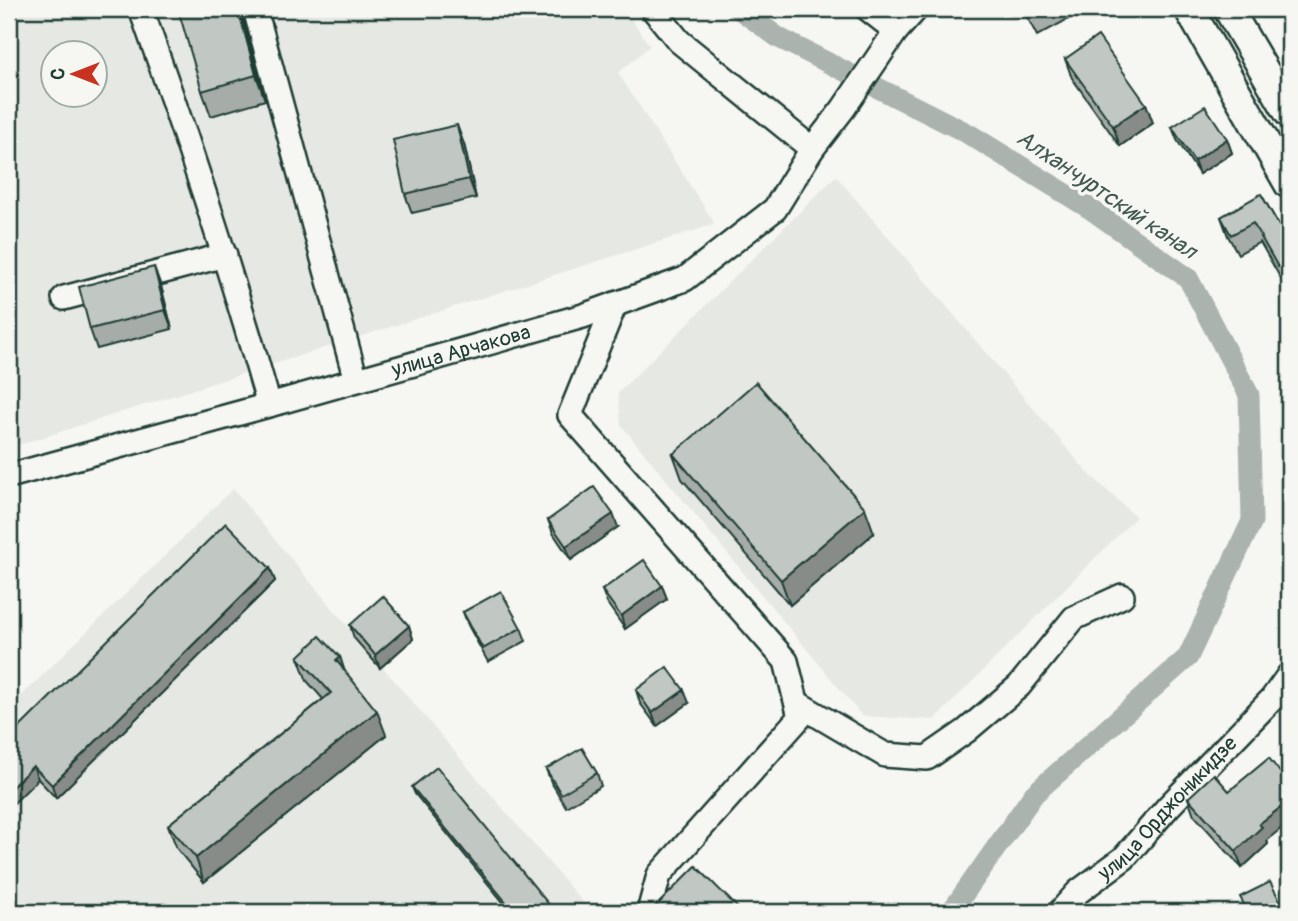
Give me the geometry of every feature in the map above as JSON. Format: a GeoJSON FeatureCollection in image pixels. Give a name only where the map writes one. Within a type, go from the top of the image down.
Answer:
{"type":"FeatureCollection","features":[{"type":"Feature","properties":{"kind":"main road"},"geometry":{"type":"LineString","coordinates":[[1189,9],[1289,184]]}},
{"type":"Feature","properties":{"kind":"main road"},"geometry":{"type":"LineString","coordinates":[[1228,9],[1289,113]]}},
{"type":"Feature","properties":{"kind":"street"},"geometry":{"type":"LineString","coordinates":[[141,9],[225,255],[269,405]]}},
{"type":"Feature","properties":{"kind":"street"},"geometry":{"type":"LineString","coordinates":[[255,9],[356,380]]}},
{"type":"Feature","properties":{"kind":"street"},"geometry":{"type":"LineString","coordinates":[[653,9],[679,41],[812,149]]}},
{"type":"Feature","properties":{"kind":"street"},"geometry":{"type":"LineString","coordinates":[[868,9],[897,31],[916,9]]}},
{"type":"Feature","properties":{"kind":"street","name":"улица Арчакова"},"geometry":{"type":"LineString","coordinates":[[9,475],[583,316],[685,279],[775,209],[812,149],[897,31]]}},
{"type":"Feature","properties":{"kind":"street"},"geometry":{"type":"LineString","coordinates":[[64,298],[225,255]]}},
{"type":"Feature","properties":{"kind":"street"},"geometry":{"type":"LineString","coordinates":[[615,304],[570,415],[786,661],[800,717],[659,875],[649,912]]}},
{"type":"Feature","properties":{"kind":"street"},"geometry":{"type":"LineString","coordinates":[[797,703],[885,755],[927,758],[966,731],[1019,686],[1074,618],[1122,596]]}},
{"type":"Feature","properties":{"kind":"street","name":"улица Орджоникидзе"},"geometry":{"type":"LineString","coordinates":[[1060,912],[1078,891],[1124,858],[1167,807],[1272,699],[1289,675]]}},
{"type":"Feature","properties":{"kind":"shaded area"},"geometry":{"type":"Polygon","coordinates":[[[9,9],[624,9],[650,46],[618,73],[715,224],[9,448],[9,9]]]}},
{"type":"Feature","properties":{"kind":"shaded area"},"geometry":{"type":"Polygon","coordinates":[[[836,176],[1087,472],[1136,517],[934,720],[862,716],[621,425],[618,393],[836,176]]]}},
{"type":"Feature","properties":{"kind":"shaded area"},"geometry":{"type":"Polygon","coordinates":[[[233,489],[591,912],[9,912],[9,708],[233,489]]]}},
{"type":"Feature","properties":{"kind":"building"},"geometry":{"type":"Polygon","coordinates":[[[178,9],[238,9],[256,75],[202,91],[178,9]]]}},
{"type":"Feature","properties":{"kind":"building"},"geometry":{"type":"Polygon","coordinates":[[[1026,9],[1045,9],[1030,16],[1026,9]]]}},
{"type":"Feature","properties":{"kind":"building"},"geometry":{"type":"Polygon","coordinates":[[[1098,36],[1146,104],[1113,126],[1065,59],[1098,36]]]}},
{"type":"Feature","properties":{"kind":"building"},"geometry":{"type":"Polygon","coordinates":[[[1205,106],[1227,139],[1194,161],[1172,127],[1205,106]]]}},
{"type":"Feature","properties":{"kind":"building"},"geometry":{"type":"Polygon","coordinates":[[[457,125],[469,179],[405,194],[393,140],[457,125]]]}},
{"type":"Feature","properties":{"kind":"building"},"geometry":{"type":"Polygon","coordinates":[[[1261,194],[1289,243],[1289,261],[1278,267],[1253,223],[1231,235],[1221,217],[1261,194]]]}},
{"type":"Feature","properties":{"kind":"building"},"geometry":{"type":"Polygon","coordinates":[[[154,267],[165,310],[90,329],[79,287],[154,267]]]}},
{"type":"Feature","properties":{"kind":"building"},"geometry":{"type":"Polygon","coordinates":[[[756,382],[865,508],[781,580],[673,454],[756,382]]]}},
{"type":"Feature","properties":{"kind":"building"},"geometry":{"type":"Polygon","coordinates":[[[594,487],[613,514],[566,546],[548,520],[594,487]]]}},
{"type":"Feature","properties":{"kind":"building"},"geometry":{"type":"Polygon","coordinates":[[[226,523],[270,568],[52,785],[33,766],[9,790],[9,738],[226,523]]]}},
{"type":"Feature","properties":{"kind":"building"},"geometry":{"type":"Polygon","coordinates":[[[644,560],[662,586],[621,616],[602,590],[644,560]]]}},
{"type":"Feature","properties":{"kind":"building"},"geometry":{"type":"Polygon","coordinates":[[[501,591],[521,628],[483,649],[463,612],[501,591]]]}},
{"type":"Feature","properties":{"kind":"building"},"geometry":{"type":"Polygon","coordinates":[[[383,596],[409,626],[375,655],[350,625],[383,596]]]}},
{"type":"Feature","properties":{"kind":"building"},"geometry":{"type":"Polygon","coordinates":[[[320,636],[340,657],[336,660],[377,711],[196,858],[168,825],[331,693],[298,657],[320,636]]]}},
{"type":"Feature","properties":{"kind":"building"},"geometry":{"type":"Polygon","coordinates":[[[667,667],[684,690],[652,713],[636,690],[667,667]]]}},
{"type":"Feature","properties":{"kind":"building"},"geometry":{"type":"Polygon","coordinates":[[[582,748],[597,773],[561,794],[546,769],[582,748]]]}},
{"type":"Feature","properties":{"kind":"building"},"geometry":{"type":"Polygon","coordinates":[[[1269,758],[1289,784],[1289,801],[1259,824],[1262,827],[1236,851],[1188,798],[1214,774],[1229,791],[1269,758]]]}},
{"type":"Feature","properties":{"kind":"building"},"geometry":{"type":"Polygon","coordinates":[[[437,767],[555,912],[514,912],[412,787],[437,767]]]}},
{"type":"Feature","properties":{"kind":"building"},"geometry":{"type":"Polygon","coordinates":[[[696,866],[742,912],[656,912],[653,909],[696,866]]]}},
{"type":"Feature","properties":{"kind":"building"},"geometry":{"type":"Polygon","coordinates":[[[1270,882],[1286,912],[1248,912],[1240,897],[1270,882]]]}},
{"type":"Feature","properties":{"kind":"waterway","name":"Алханчуртский канал"},"geometry":{"type":"LineString","coordinates":[[739,9],[779,38],[967,133],[1089,208],[1188,278],[1249,395],[1252,521],[1188,657],[1034,794],[951,912]]}}]}
